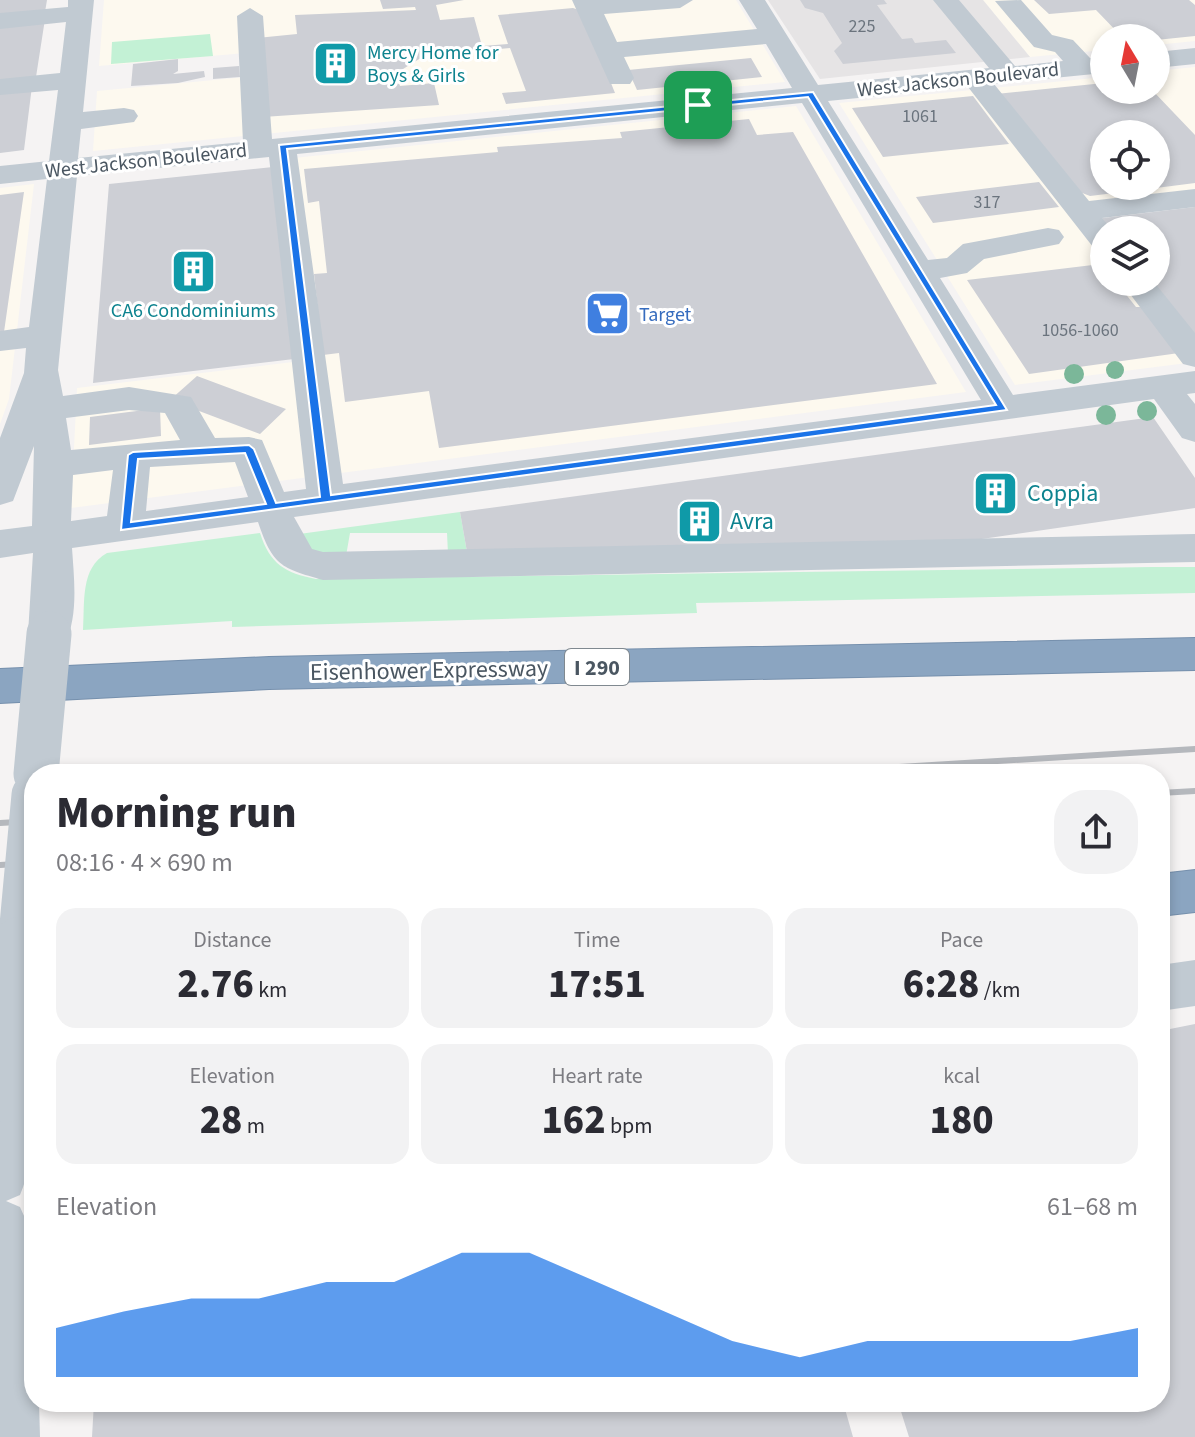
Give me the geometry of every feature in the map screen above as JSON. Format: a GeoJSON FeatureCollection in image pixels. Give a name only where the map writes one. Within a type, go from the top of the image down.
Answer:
{"type":"FeatureCollection","features":[{"type":"Feature","properties":{"kind":"highway","name":"Eisenhower Expressway"},"geometry":{"type":"LineString","coordinates":[[0,686],[269,673],[1195,654]]}},
{"type":"Feature","properties":{"kind":"highway"},"geometry":{"type":"LineString","coordinates":[[1170,894],[1195,891]]}},
{"type":"Feature","properties":{"kind":"highway"},"geometry":{"type":"LineString","coordinates":[[0,1027],[24,1024]]}},
{"type":"Feature","properties":{"kind":"street"},"geometry":{"type":"LineString","coordinates":[[595,22],[680,0]]}},
{"type":"Feature","properties":{"kind":"street"},"geometry":{"type":"LineString","coordinates":[[946,0],[1008,74]]}},
{"type":"Feature","properties":{"kind":"street"},"geometry":{"type":"LineString","coordinates":[[1008,1],[1043,41],[1064,46],[1090,63]]}},
{"type":"Feature","properties":{"kind":"street"},"geometry":{"type":"LineString","coordinates":[[0,21],[80,7],[43,353],[55,464],[54,583],[37,764]]}},
{"type":"Feature","properties":{"kind":"street"},"geometry":{"type":"LineString","coordinates":[[250,16],[326,500]]}},
{"type":"Feature","properties":{"kind":"street"},"geometry":{"type":"LineString","coordinates":[[595,22],[763,17],[1003,407]]}},
{"type":"Feature","properties":{"kind":"street"},"geometry":{"type":"LineString","coordinates":[[595,22],[635,112]]}},
{"type":"Feature","properties":{"kind":"street"},"geometry":{"type":"LineString","coordinates":[[1170,59],[1195,56]]}},
{"type":"Feature","properties":{"kind":"street","name":"West Jackson Boulevard"},"geometry":{"type":"LineString","coordinates":[[0,175],[270,148],[594,128],[635,112],[1090,66]]}},
{"type":"Feature","properties":{"kind":"street"},"geometry":{"type":"LineString","coordinates":[[975,78],[1090,222]]}},
{"type":"Feature","properties":{"kind":"street"},"geometry":{"type":"LineString","coordinates":[[0,87],[72,80]]}},
{"type":"Feature","properties":{"kind":"street"},"geometry":{"type":"LineString","coordinates":[[68,122],[124,116]]}},
{"type":"Feature","properties":{"kind":"street"},"geometry":{"type":"LineString","coordinates":[[1081,211],[1195,198]]}},
{"type":"Feature","properties":{"kind":"street"},"geometry":{"type":"LineString","coordinates":[[919,271],[956,266],[974,251],[1048,237]]}},
{"type":"Feature","properties":{"kind":"street"},"geometry":{"type":"LineString","coordinates":[[1148,296],[1195,356]]}},
{"type":"Feature","properties":{"kind":"street"},"geometry":{"type":"LineString","coordinates":[[0,341],[43,353]]}},
{"type":"Feature","properties":{"kind":"street"},"geometry":{"type":"LineString","coordinates":[[0,492],[43,353]]}},
{"type":"Feature","properties":{"kind":"street"},"geometry":{"type":"LineString","coordinates":[[0,544],[326,500],[762,423],[1003,407],[1179,384],[1195,430]]}},
{"type":"Feature","properties":{"kind":"street"},"geometry":{"type":"LineString","coordinates":[[47,411],[82,403],[150,397],[178,405],[204,450]]}},
{"type":"Feature","properties":{"kind":"street"},"geometry":{"type":"LineString","coordinates":[[55,464],[133,455],[249,449],[284,541],[298,559],[323,566],[1195,548]]}},
{"type":"Feature","properties":{"kind":"street"},"geometry":{"type":"LineString","coordinates":[[125,527],[133,455]]}},
{"type":"Feature","properties":{"kind":"street"},"geometry":{"type":"LineString","coordinates":[[0,1175],[24,906]]}},
{"type":"Feature","properties":{"kind":"street"},"geometry":{"type":"LineString","coordinates":[[1170,987],[1195,983]]}},
{"type":"Feature","properties":{"kind":"street"},"geometry":{"type":"LineString","coordinates":[[0,1188],[24,1184]]}},
{"type":"Feature","properties":{"kind":"street"},"geometry":{"type":"LineString","coordinates":[[0,1227],[9,1437]]}},
{"type":"Feature","properties":{"kind":"shaded area"},"geometry":{"type":"Polygon","coordinates":[[[104,0],[736,0],[785,82],[93,151],[97,91],[246,77],[245,53],[99,66],[104,0]]]}},
{"type":"Feature","properties":{"kind":"shaded area"},"geometry":{"type":"Polygon","coordinates":[[[768,0],[983,0],[1030,57],[820,79],[768,0]]]}},
{"type":"Feature","properties":{"kind":"shaded area"},"geometry":{"type":"Polygon","coordinates":[[[983,0],[1195,0],[1195,41],[1170,44],[1170,24],[1090,24],[1090,51],[1030,57],[983,0]]]}},
{"type":"Feature","properties":{"kind":"shaded area"},"geometry":{"type":"Polygon","coordinates":[[[1195,67],[1195,198],[1082,210],[1090,221],[1090,296],[1147,296],[1195,362],[1015,385],[839,103],[1090,78],[1090,104],[1170,104],[1170,70],[1195,67]]]}},
{"type":"Feature","properties":{"kind":"shaded area","name":"Target"},"geometry":{"type":"Polygon","coordinates":[[[796,106],[966,392],[71,508],[77,388],[309,360],[284,159],[796,106]]]}},
{"type":"Feature","properties":{"kind":"shaded area"},"geometry":{"type":"Polygon","coordinates":[[[34,184],[9,399],[0,424],[0,188],[34,184]]]}},
{"type":"Feature","properties":{"kind":"green space"},"geometry":{"type":"Polygon","coordinates":[[[210,34],[213,56],[111,64],[112,42],[210,34]]]}},
{"type":"Feature","properties":{"kind":"green space"},"geometry":{"type":"Polygon","coordinates":[[[460,512],[467,552],[448,554],[447,533],[350,533],[346,556],[305,550],[292,535],[460,512]]]}},
{"type":"Feature","properties":{"kind":"green space"},"geometry":{"type":"Polygon","coordinates":[[[260,533],[274,560],[280,565],[296,574],[316,579],[1195,567],[1195,593],[696,603],[697,613],[232,627],[232,621],[83,630],[88,577],[98,559],[107,553],[260,533]]]}},
{"type":"Feature","properties":{"kind":"building"},"geometry":{"type":"Polygon","coordinates":[[[0,0],[47,0],[45,12],[0,16],[0,0]]]}},
{"type":"Feature","properties":{"kind":"building","name":"Mercy Home for Boys & Girls"},"geometry":{"type":"Polygon","coordinates":[[[380,0],[464,0],[436,5],[440,20],[474,17],[482,46],[508,44],[498,15],[573,8],[582,11],[615,93],[506,104],[502,93],[526,91],[510,48],[424,56],[403,69],[404,77],[398,77],[400,86],[434,83],[439,105],[263,117],[257,38],[297,34],[295,15],[416,10],[415,7],[383,9],[380,0]]]}},
{"type":"Feature","properties":{"kind":"building"},"geometry":{"type":"Polygon","coordinates":[[[800,0],[884,0],[887,4],[877,5],[902,39],[912,38],[915,43],[946,40],[956,53],[843,64],[834,51],[842,43],[823,13],[805,8],[800,0]]]}},
{"type":"Feature","properties":{"kind":"building"},"geometry":{"type":"Polygon","coordinates":[[[1034,0],[1189,0],[1195,5],[1195,36],[1170,39],[1170,24],[1110,24],[1096,10],[1049,14],[1034,0]]]}},
{"type":"Feature","properties":{"kind":"building"},"geometry":{"type":"Polygon","coordinates":[[[45,19],[36,77],[0,80],[0,23],[45,19]]]}},
{"type":"Feature","properties":{"kind":"building"},"geometry":{"type":"Polygon","coordinates":[[[751,58],[762,77],[637,90],[628,70],[751,58]]]}},
{"type":"Feature","properties":{"kind":"building"},"geometry":{"type":"Polygon","coordinates":[[[178,59],[178,71],[173,74],[204,71],[205,77],[178,83],[131,86],[133,64],[178,59]]]}},
{"type":"Feature","properties":{"kind":"building"},"geometry":{"type":"Polygon","coordinates":[[[239,66],[240,77],[213,79],[213,68],[239,66]]]}},
{"type":"Feature","properties":{"kind":"building"},"geometry":{"type":"Polygon","coordinates":[[[1090,84],[1090,104],[1165,104],[1195,135],[1195,183],[1170,186],[1170,120],[1090,120],[1090,196],[1072,189],[996,94],[1090,84]]]}},
{"type":"Feature","properties":{"kind":"building"},"geometry":{"type":"Polygon","coordinates":[[[32,86],[24,150],[0,153],[0,89],[32,86]]]}},
{"type":"Feature","properties":{"kind":"building"},"geometry":{"type":"Polygon","coordinates":[[[973,96],[1009,144],[883,157],[852,108],[973,96]]]}},
{"type":"Feature","properties":{"kind":"building","name":"Target"},"geometry":{"type":"Polygon","coordinates":[[[749,119],[757,135],[793,132],[937,384],[439,448],[429,391],[345,402],[339,353],[323,355],[314,274],[327,273],[319,201],[308,203],[304,169],[498,152],[497,147],[622,138],[620,132],[749,119]]]}},
{"type":"Feature","properties":{"kind":"building","name":"CA6 Condominiums"},"geometry":{"type":"Polygon","coordinates":[[[273,167],[294,359],[93,383],[109,184],[273,167]]]}},
{"type":"Feature","properties":{"kind":"building"},"geometry":{"type":"Polygon","coordinates":[[[1039,182],[1059,207],[933,223],[916,197],[1039,182]]]}},
{"type":"Feature","properties":{"kind":"building"},"geometry":{"type":"Polygon","coordinates":[[[24,192],[4,332],[0,332],[0,195],[24,192]]]}},
{"type":"Feature","properties":{"kind":"building"},"geometry":{"type":"Polygon","coordinates":[[[1195,207],[1195,349],[1154,296],[1170,296],[1170,216],[1120,216],[1195,207]]]}},
{"type":"Feature","properties":{"kind":"building"},"geometry":{"type":"Polygon","coordinates":[[[1090,265],[1090,296],[1127,296],[1136,307],[1142,307],[1179,353],[1029,374],[967,280],[1090,265]]]}},
{"type":"Feature","properties":{"kind":"building"},"geometry":{"type":"Polygon","coordinates":[[[197,376],[286,409],[260,434],[170,400],[197,376]]]}},
{"type":"Feature","properties":{"kind":"building"},"geometry":{"type":"Polygon","coordinates":[[[160,408],[161,436],[89,445],[90,417],[160,408]]]}},
{"type":"Feature","properties":{"kind":"building","name":"Coppia"},"geometry":{"type":"Polygon","coordinates":[[[1153,417],[1195,478],[1195,508],[954,543],[467,552],[460,512],[1153,417]]]}},
{"type":"Feature","properties":{"kind":"building"},"geometry":{"type":"Polygon","coordinates":[[[1195,1024],[1195,1437],[909,1437],[901,1412],[1170,1412],[1170,1029],[1195,1024]]]}},
{"type":"Feature","properties":{"kind":"building"},"geometry":{"type":"Polygon","coordinates":[[[93,1412],[846,1412],[853,1437],[92,1437],[93,1412]]]}},
{"type":"Feature","properties":{"kind":"railway"},"geometry":{"type":"LineString","coordinates":[[948,764],[1195,749]]}},
{"type":"Feature","properties":{"kind":"railway"},"geometry":{"type":"LineString","coordinates":[[1170,792],[1195,791]]}},
{"type":"Feature","properties":{"kind":"railway"},"geometry":{"type":"LineString","coordinates":[[0,823],[24,822]]}},
{"type":"Feature","properties":{"kind":"railway"},"geometry":{"type":"LineString","coordinates":[[0,865],[24,864]]}},
{"type":"Feature","properties":{"kind":"place","name":"Mercy Home for Boys & Girls"},"geometry":{"type":"Point","coordinates":[336,63]}},
{"type":"Feature","properties":{"kind":"place","name":"CA6 Condominiums"},"geometry":{"type":"Point","coordinates":[193,271]}},
{"type":"Feature","properties":{"kind":"place","name":"Target"},"geometry":{"type":"Point","coordinates":[608,314]}},
{"type":"Feature","properties":{"kind":"place","name":"Coppia"},"geometry":{"type":"Point","coordinates":[996,493]}},
{"type":"Feature","properties":{"kind":"place","name":"Avra"},"geometry":{"type":"Point","coordinates":[699,521]}},
{"type":"Feature","properties":{"kind":"route"},"geometry":{"type":"LineString","coordinates":[[698,105],[282,147],[326,500],[273,507],[249,449],[133,455],[125,527],[273,507],[1003,407],[810,94],[698,105]]}}]}
